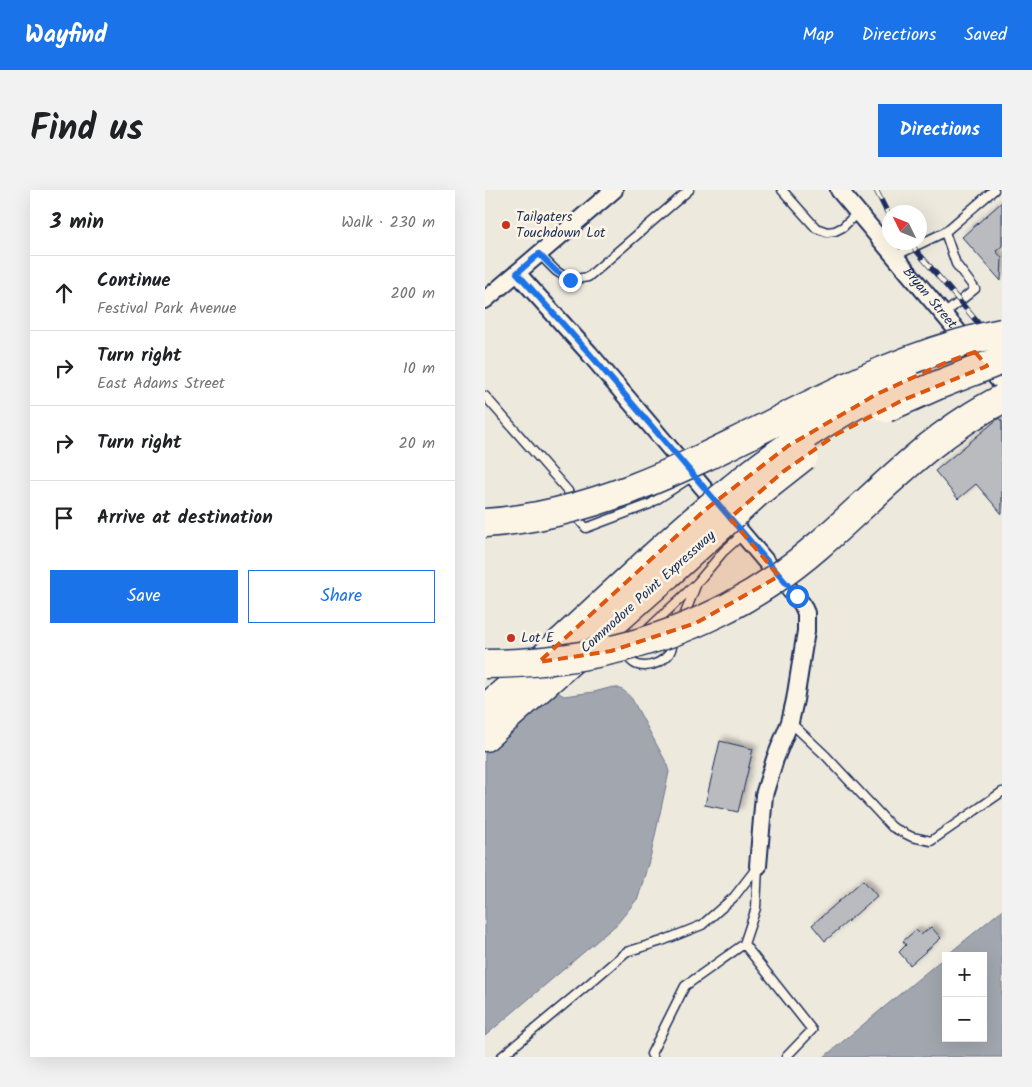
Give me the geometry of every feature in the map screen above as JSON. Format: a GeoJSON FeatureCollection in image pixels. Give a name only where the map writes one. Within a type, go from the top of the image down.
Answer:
{"type":"FeatureCollection","features":[{"type":"Feature","properties":{"kind":"highway"},"geometry":{"type":"LineString","coordinates":[[485,523],[570,509],[625,492],[706,458],[877,373],[957,344],[1002,333]]}},
{"type":"Feature","properties":{"kind":"highway","name":"Commodore Point Expressway"},"geometry":{"type":"LineString","coordinates":[[485,737],[660,566],[726,492],[768,460],[817,427],[877,394],[947,362],[1002,343]]}},
{"type":"Feature","properties":{"kind":"highway","name":"Commodore Point Expressway"},"geometry":{"type":"LineString","coordinates":[[485,709],[537,664],[660,566],[822,444],[903,400],[1002,360]]}},
{"type":"Feature","properties":{"kind":"highway"},"geometry":{"type":"LineString","coordinates":[[485,664],[545,662],[579,658],[611,651],[670,634],[722,611],[760,589],[797,564],[924,449],[961,422],[1002,399]]}},
{"type":"Feature","properties":{"kind":"highway"},"geometry":{"type":"LineString","coordinates":[[485,510],[553,506],[588,501],[625,492]]}},
{"type":"Feature","properties":{"kind":"street"},"geometry":{"type":"LineString","coordinates":[[485,300],[613,190]]}},
{"type":"Feature","properties":{"kind":"street","name":"Bryan Street"},"geometry":{"type":"LineString","coordinates":[[839,190],[1002,384]]}},
{"type":"Feature","properties":{"kind":"street"},"geometry":{"type":"LineString","coordinates":[[517,273],[589,353],[797,596],[806,613],[806,631],[790,722],[775,759],[764,796],[758,866]]}},
{"type":"Feature","properties":{"kind":"lane"},"geometry":{"type":"LineString","coordinates":[[539,254],[556,271],[570,280],[588,277],[689,190]]}},
{"type":"Feature","properties":{"kind":"lane"},"geometry":{"type":"LineString","coordinates":[[782,190],[816,228],[827,232],[843,227],[858,212]]}},
{"type":"Feature","properties":{"kind":"lane"},"geometry":{"type":"LineString","coordinates":[[895,256],[945,232],[994,190]]}},
{"type":"Feature","properties":{"kind":"lane"},"geometry":{"type":"LineString","coordinates":[[944,314],[975,289],[955,264],[945,232]]}},
{"type":"Feature","properties":{"kind":"lane"},"geometry":{"type":"LineString","coordinates":[[485,396],[568,491],[574,514],[586,528],[650,504],[694,475]]}},
{"type":"Feature","properties":{"kind":"lane"},"geometry":{"type":"LineString","coordinates":[[697,583],[668,654],[659,662],[647,666],[635,664],[631,661],[626,652],[629,646],[697,583],[723,552],[743,534]]}},
{"type":"Feature","properties":{"kind":"lane"},"geometry":{"type":"LineString","coordinates":[[790,722],[826,756],[892,827],[912,837],[931,841],[1002,792]]}},
{"type":"Feature","properties":{"kind":"lane"},"geometry":{"type":"LineString","coordinates":[[653,1057],[651,1054],[685,986],[744,944],[756,908],[758,866]]}},
{"type":"Feature","properties":{"kind":"lane"},"geometry":{"type":"LineString","coordinates":[[501,1057],[625,952],[662,941],[702,925],[734,897],[758,866]]}},
{"type":"Feature","properties":{"kind":"lane"},"geometry":{"type":"LineString","coordinates":[[744,944],[812,1030],[786,1057]]}},
{"type":"Feature","properties":{"kind":"highlighted area"},"geometry":{"type":"Polygon","coordinates":[[[975,352],[987,366],[903,400],[837,434],[784,471],[730,518],[779,576],[696,623],[611,651],[539,662],[706,509],[788,446],[877,394],[947,362],[975,352]]]}},
{"type":"Feature","properties":{"kind":"shaded area"},"geometry":{"type":"Polygon","coordinates":[[[613,687],[624,691],[632,699],[666,762],[669,772],[651,854],[638,898],[617,924],[485,1036],[485,753],[554,690],[564,696],[613,687]]]}},
{"type":"Feature","properties":{"kind":"shaded area"},"geometry":{"type":"Polygon","coordinates":[[[1002,910],[1002,1057],[824,1057],[942,959],[942,1042],[987,1042],[987,952],[951,952],[1002,910]]]}},
{"type":"Feature","properties":{"kind":"building"},"geometry":{"type":"Polygon","coordinates":[[[1002,202],[1002,246],[996,251],[1002,258],[1001,281],[962,237],[1002,202]]]}},
{"type":"Feature","properties":{"kind":"building"},"geometry":{"type":"Polygon","coordinates":[[[999,418],[1002,422],[1002,514],[976,484],[958,499],[935,471],[999,418]]]}},
{"type":"Feature","properties":{"kind":"building"},"geometry":{"type":"Polygon","coordinates":[[[720,741],[753,749],[738,812],[705,805],[720,741]]]}},
{"type":"Feature","properties":{"kind":"building"},"geometry":{"type":"Polygon","coordinates":[[[863,880],[877,896],[825,941],[812,925],[863,880]]]}},
{"type":"Feature","properties":{"kind":"building"},"geometry":{"type":"Polygon","coordinates":[[[931,927],[941,938],[910,965],[899,952],[906,945],[903,941],[916,930],[921,935],[931,927]]]}},
{"type":"Feature","properties":{"kind":"railway"},"geometry":{"type":"LineString","coordinates":[[876,190],[884,205]]}},
{"type":"Feature","properties":{"kind":"railway"},"geometry":{"type":"LineString","coordinates":[[916,250],[1002,351]]}},
{"type":"Feature","properties":{"kind":"place","name":"Tailgaters Touchdown Lot"},"geometry":{"type":"Point","coordinates":[506,225]}},
{"type":"Feature","properties":{"kind":"place","name":"Lot E"},"geometry":{"type":"Point","coordinates":[511,638]}},
{"type":"Feature","properties":{"kind":"route"},"geometry":{"type":"LineString","coordinates":[[570,280],[556,271],[539,254],[517,273],[589,353],[797,596]]}}]}
